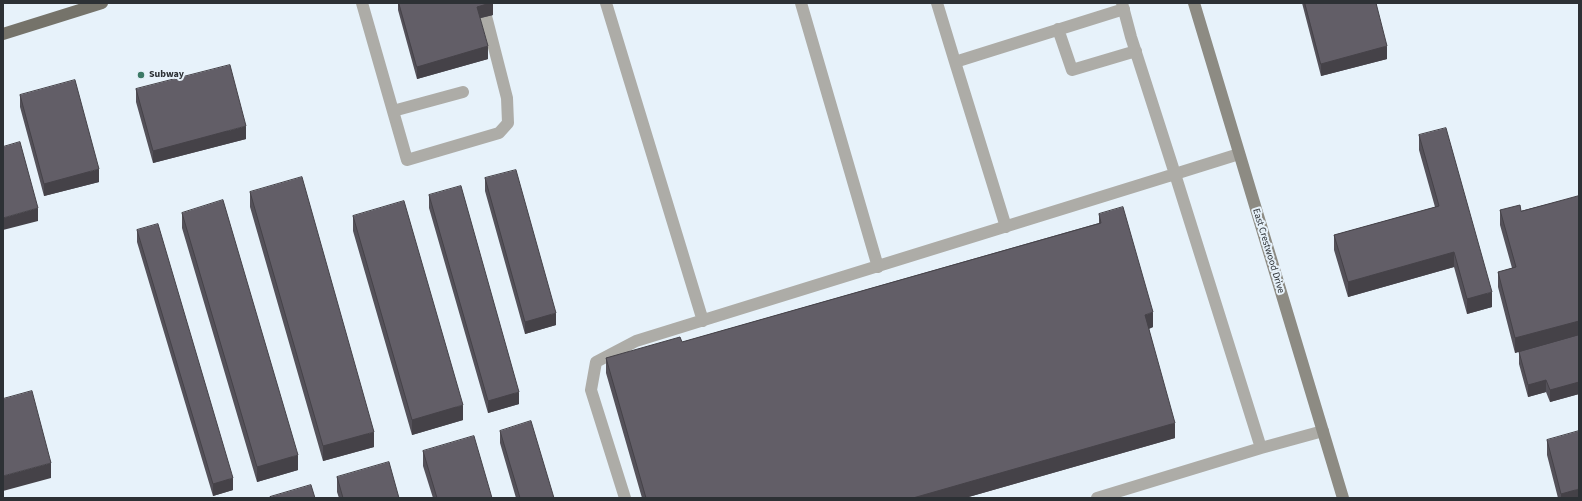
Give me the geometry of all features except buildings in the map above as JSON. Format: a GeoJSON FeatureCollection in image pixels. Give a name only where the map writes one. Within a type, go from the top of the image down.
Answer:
{"type":"FeatureCollection","features":[{"type":"Feature","properties":{"kind":"main road"},"geometry":{"type":"LineString","coordinates":[[3,34],[102,3]]}},
{"type":"Feature","properties":{"kind":"street","name":"East Crestwood Drive"},"geometry":{"type":"LineString","coordinates":[[1194,3],[1343,498]]}},
{"type":"Feature","properties":{"kind":"lane"},"geometry":{"type":"LineString","coordinates":[[362,3],[407,160],[499,133],[508,124],[507,98],[486,16]]}},
{"type":"Feature","properties":{"kind":"lane"},"geometry":{"type":"LineString","coordinates":[[606,3],[703,321]]}},
{"type":"Feature","properties":{"kind":"lane"},"geometry":{"type":"LineString","coordinates":[[802,3],[878,266]]}},
{"type":"Feature","properties":{"kind":"lane"},"geometry":{"type":"LineString","coordinates":[[937,3],[1006,227]]}},
{"type":"Feature","properties":{"kind":"lane"},"geometry":{"type":"LineString","coordinates":[[955,62],[1058,30],[1123,6],[1261,448]]}},
{"type":"Feature","properties":{"kind":"lane"},"geometry":{"type":"LineString","coordinates":[[1058,30],[1072,70],[1136,51]]}},
{"type":"Feature","properties":{"kind":"lane"},"geometry":{"type":"LineString","coordinates":[[393,110],[463,92]]}},
{"type":"Feature","properties":{"kind":"lane"},"geometry":{"type":"LineString","coordinates":[[625,498],[591,390],[596,362],[636,341],[1239,154]]}},
{"type":"Feature","properties":{"kind":"lane"},"geometry":{"type":"LineString","coordinates":[[1097,498],[1322,431]]}},
{"type":"Feature","properties":{"kind":"place","name":"Subway"},"geometry":{"type":"Point","coordinates":[141,75]}}]}
